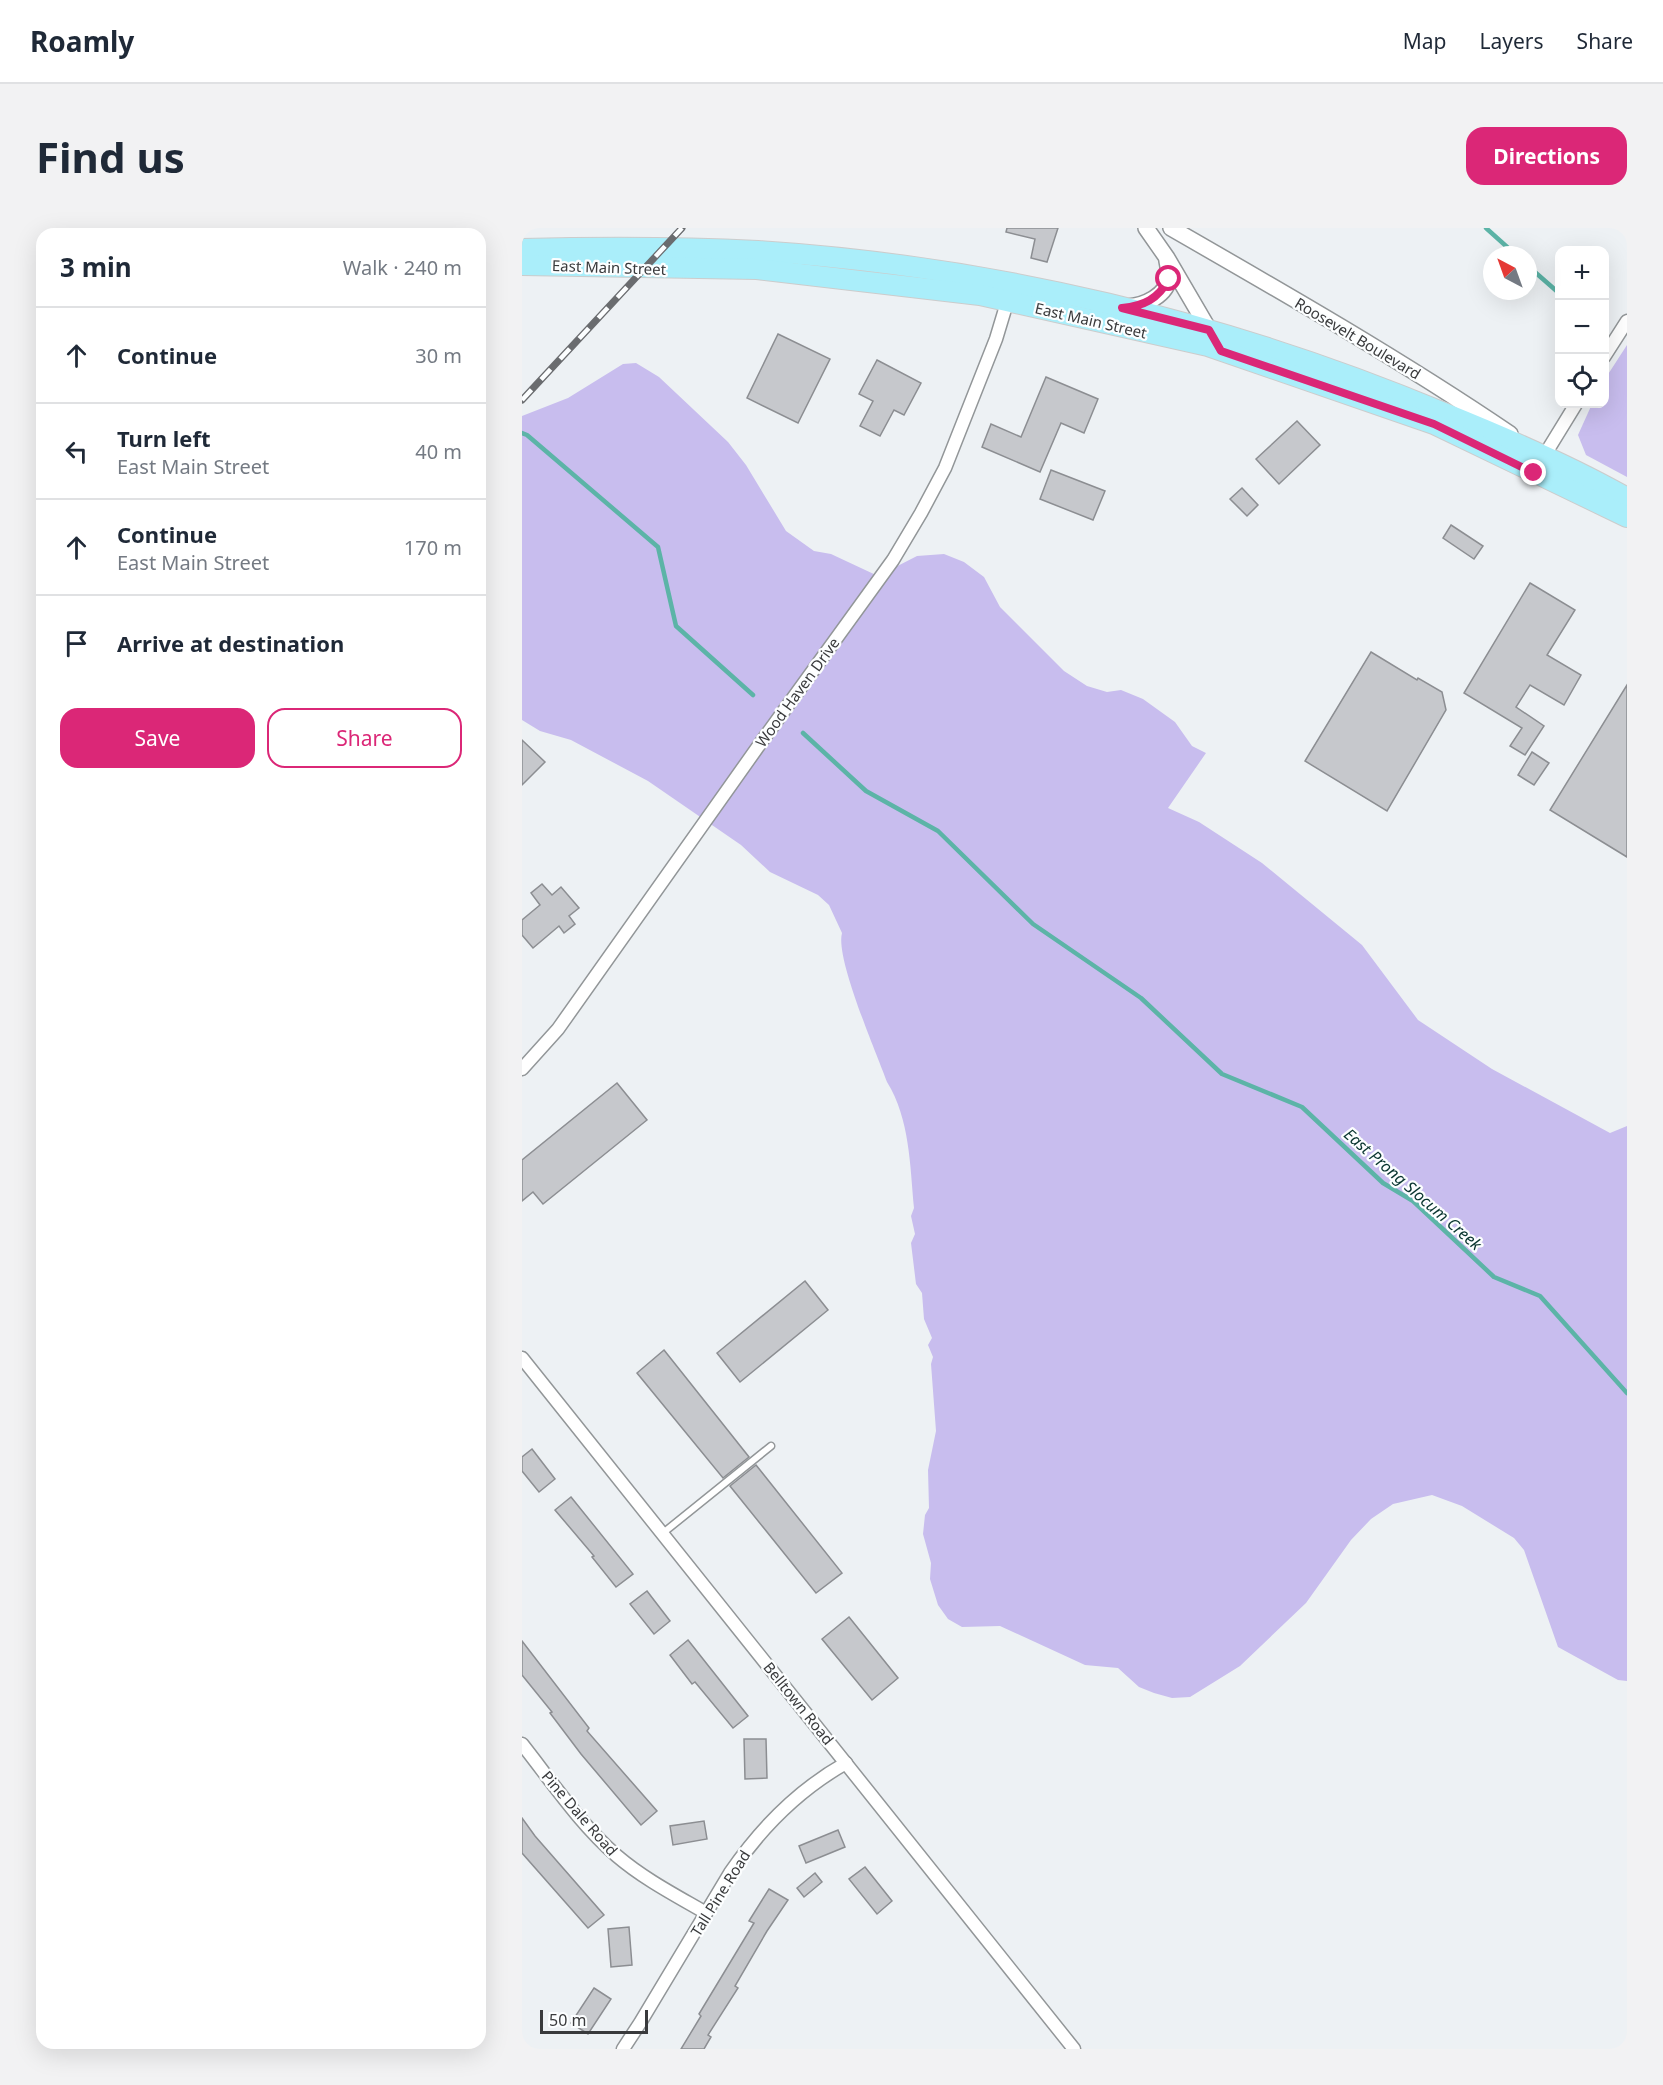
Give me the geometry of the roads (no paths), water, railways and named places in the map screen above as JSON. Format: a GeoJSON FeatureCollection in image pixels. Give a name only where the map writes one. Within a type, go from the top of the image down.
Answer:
{"type":"FeatureCollection","features":[{"type":"Feature","properties":{"kind":"main road","name":"East Main Street"},"geometry":{"type":"LineString","coordinates":[[522,249],[664,248],[758,251],[925,269],[1221,351],[1539,461],[1627,498]]}},
{"type":"Feature","properties":{"kind":"main road","name":"East Main Street"},"geometry":{"type":"LineString","coordinates":[[522,265],[757,269],[980,295],[1010,292],[1122,308],[1268,348],[1351,376],[1455,417],[1539,461],[1627,517]]}},
{"type":"Feature","properties":{"kind":"street"},"geometry":{"type":"LineString","coordinates":[[1146,228],[1167,258],[1221,351]]}},
{"type":"Feature","properties":{"kind":"street","name":"Roosevelt Boulevard"},"geometry":{"type":"LineString","coordinates":[[1171,228],[1454,396],[1539,461]]}},
{"type":"Feature","properties":{"kind":"street"},"geometry":{"type":"LineString","coordinates":[[1122,308],[1138,306],[1152,300],[1163,290],[1169,279],[1167,258]]}},
{"type":"Feature","properties":{"kind":"street","name":"Wood Haven Drive"},"geometry":{"type":"LineString","coordinates":[[522,1069],[558,1029],[893,560],[945,468],[996,339],[1010,292]]}},
{"type":"Feature","properties":{"kind":"street"},"geometry":{"type":"LineString","coordinates":[[1607,354],[1627,321]]}},
{"type":"Feature","properties":{"kind":"street"},"geometry":{"type":"LineString","coordinates":[[1539,461],[1573,408]]}},
{"type":"Feature","properties":{"kind":"street","name":"Belltown Road"},"geometry":{"type":"LineString","coordinates":[[522,1358],[1074,2049]]}},
{"type":"Feature","properties":{"kind":"street","name":"Pine Dale Road"},"geometry":{"type":"LineString","coordinates":[[522,1744],[586,1824],[617,1856],[665,1890],[706,1912]]}},
{"type":"Feature","properties":{"kind":"street","name":"Tall Pine Road"},"geometry":{"type":"LineString","coordinates":[[622,2049],[646,2014],[730,1872],[761,1831],[786,1807],[833,1770],[846,1763]]}},
{"type":"Feature","properties":{"kind":"lane"},"geometry":{"type":"LineString","coordinates":[[663,1533],[771,1446]]}},
{"type":"Feature","properties":{"kind":"waterway"},"geometry":{"type":"LineString","coordinates":[[1486,228],[1506,246]]}},
{"type":"Feature","properties":{"kind":"waterway"},"geometry":{"type":"LineString","coordinates":[[1537,274],[1555,290]]}},
{"type":"Feature","properties":{"kind":"waterway","name":"East Prong Slocum Creek"},"geometry":{"type":"LineString","coordinates":[[522,433],[658,547],[676,626],[753,695]]}},
{"type":"Feature","properties":{"kind":"waterway","name":"East Prong Slocum Creek"},"geometry":{"type":"LineString","coordinates":[[803,733],[866,791],[938,831],[1033,924],[1141,998],[1222,1074],[1302,1107],[1383,1183],[1413,1201],[1494,1277],[1540,1296],[1627,1393]]}},
{"type":"Feature","properties":{"kind":"railway"},"geometry":{"type":"LineString","coordinates":[[522,400],[682,228]]}}]}
